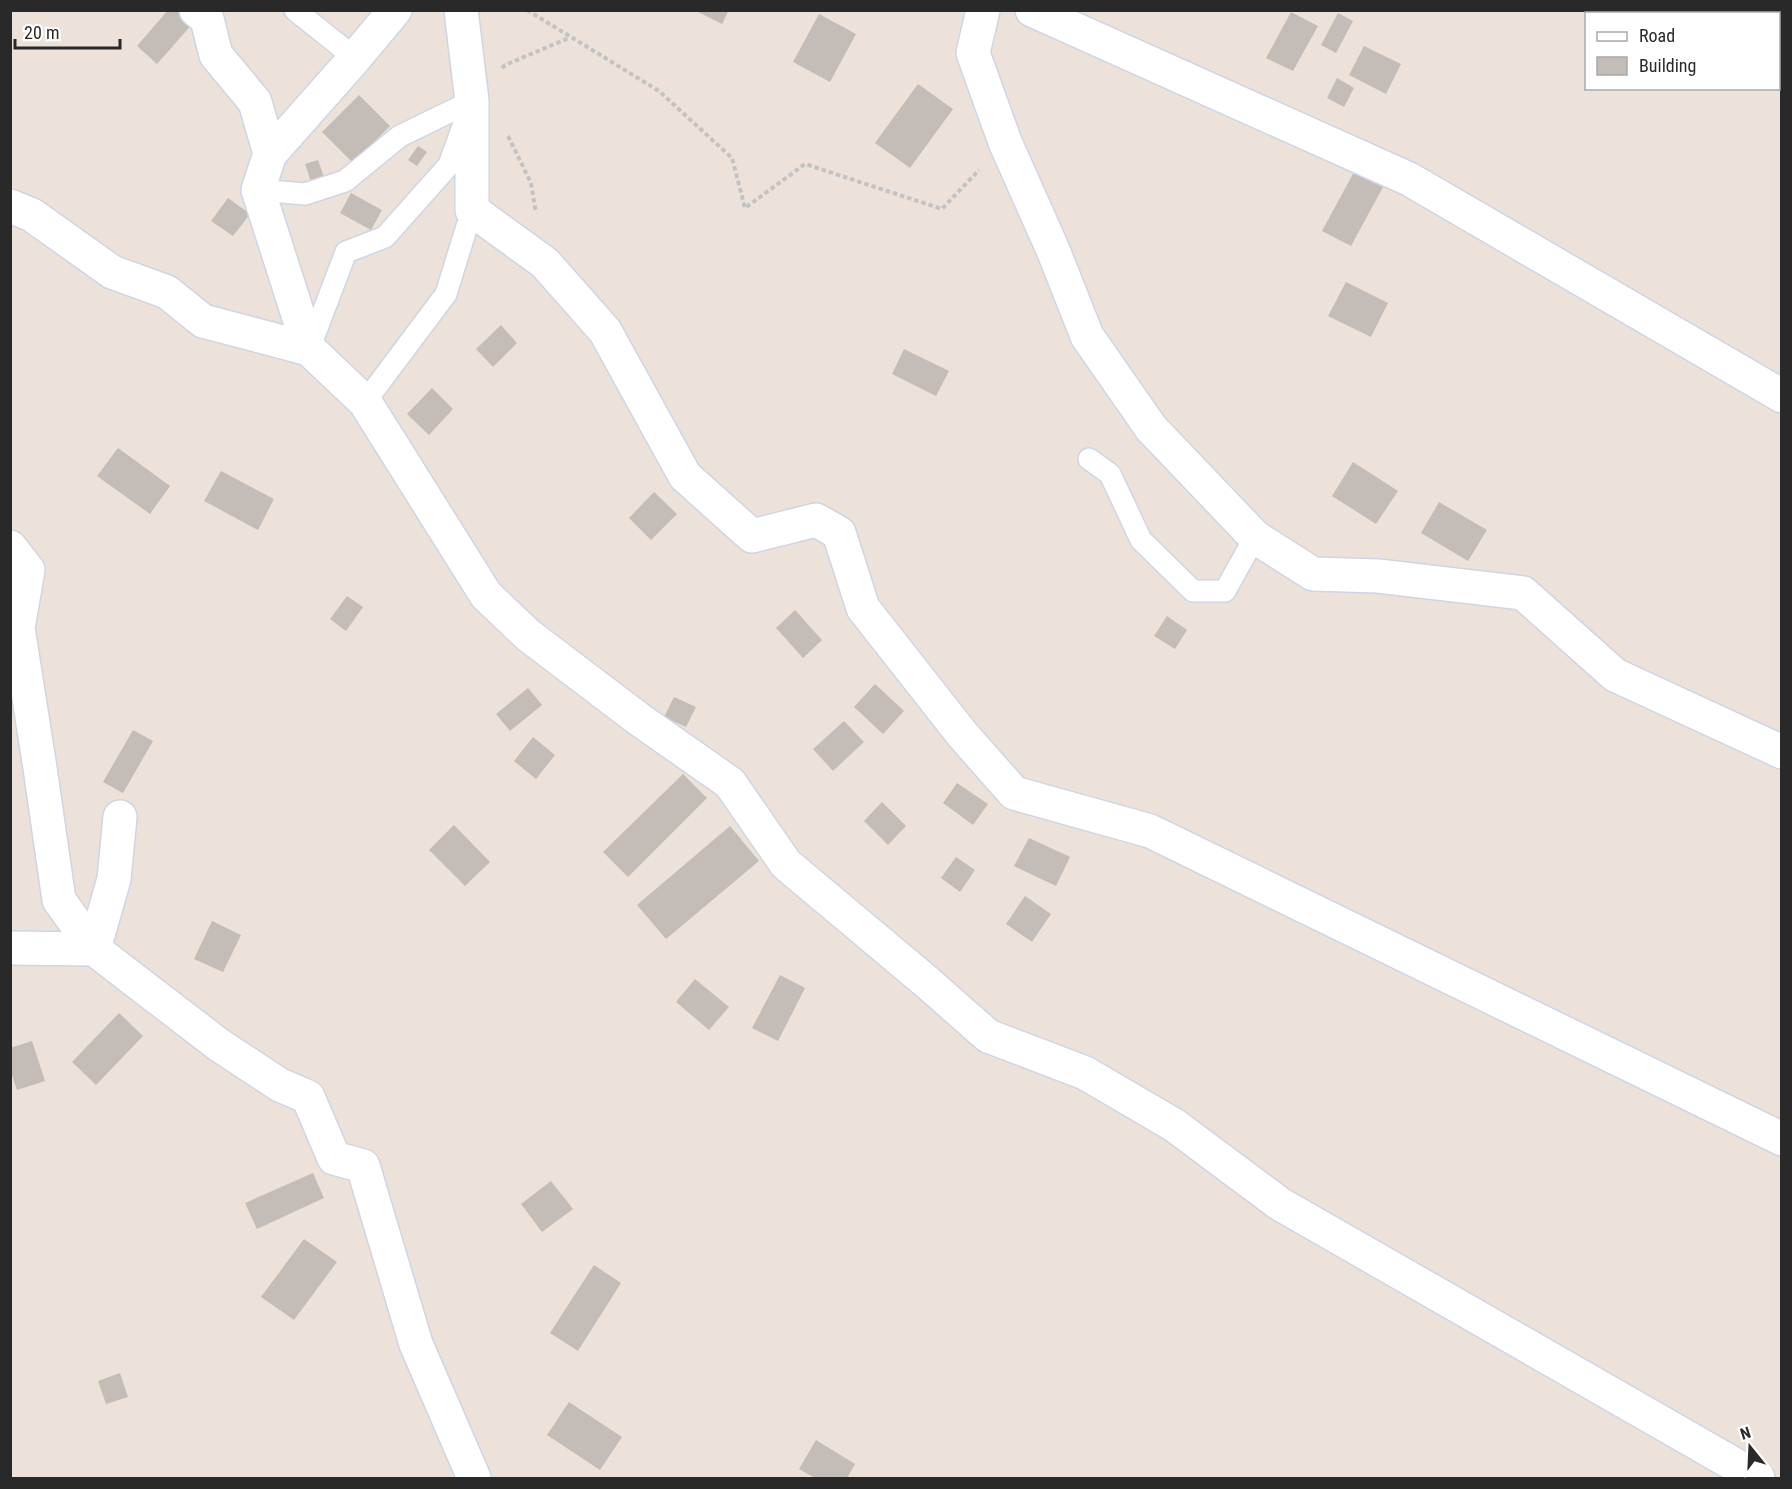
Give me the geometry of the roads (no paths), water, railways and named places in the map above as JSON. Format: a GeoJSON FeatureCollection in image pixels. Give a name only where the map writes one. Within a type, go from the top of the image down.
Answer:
{"type":"FeatureCollection","features":[{"type":"Feature","properties":{"kind":"street"},"geometry":{"type":"LineString","coordinates":[[196,10],[207,19],[216,56],[255,102],[270,154]]}},
{"type":"Feature","properties":{"kind":"street"},"geometry":{"type":"LineString","coordinates":[[309,349],[258,190],[270,154],[394,10]]}},
{"type":"Feature","properties":{"kind":"street"},"geometry":{"type":"LineString","coordinates":[[461,10],[472,101],[472,210],[545,263],[604,331],[685,476],[753,536],[816,520],[839,533],[863,608],[962,734],[1014,793],[1150,831],[1782,1139]]}},
{"type":"Feature","properties":{"kind":"street"},"geometry":{"type":"LineString","coordinates":[[982,10],[973,53],[1005,142],[1053,250],[1087,336],[1151,428],[1255,537],[1312,574],[1378,576],[1523,593],[1615,675],[1782,752]]}},
{"type":"Feature","properties":{"kind":"street"},"geometry":{"type":"LineString","coordinates":[[1032,10],[1409,179],[1782,396]]}},
{"type":"Feature","properties":{"kind":"street"},"geometry":{"type":"LineString","coordinates":[[10,206],[32,215],[112,273],[167,292],[203,321],[309,349],[365,402],[486,595],[528,636],[640,720],[730,783],[786,864],[988,1036],[1085,1073],[1174,1125],[1281,1204],[1758,1479]]}},
{"type":"Feature","properties":{"kind":"street"},"geometry":{"type":"LineString","coordinates":[[10,547],[28,570],[18,628],[59,900],[94,949],[219,1045],[280,1085],[308,1097],[334,1158],[363,1166],[416,1344],[474,1479]]}},
{"type":"Feature","properties":{"kind":"street"},"geometry":{"type":"LineString","coordinates":[[94,949],[114,879],[120,817]]}},
{"type":"Feature","properties":{"kind":"street"},"geometry":{"type":"LineString","coordinates":[[10,948],[94,949]]}},
{"type":"Feature","properties":{"kind":"lane"},"geometry":{"type":"LineString","coordinates":[[296,10],[355,58]]}},
{"type":"Feature","properties":{"kind":"lane"},"geometry":{"type":"LineString","coordinates":[[309,349],[346,252],[385,237],[449,165],[472,101]]}},
{"type":"Feature","properties":{"kind":"lane"},"geometry":{"type":"LineString","coordinates":[[258,190],[305,194],[345,181],[400,136],[472,101]]}},
{"type":"Feature","properties":{"kind":"lane"},"geometry":{"type":"LineString","coordinates":[[365,402],[446,294],[472,210],[449,165]]}},
{"type":"Feature","properties":{"kind":"lane"},"geometry":{"type":"LineString","coordinates":[[1089,459],[1110,474],[1141,540],[1193,591],[1225,591],[1255,537]]}}]}
